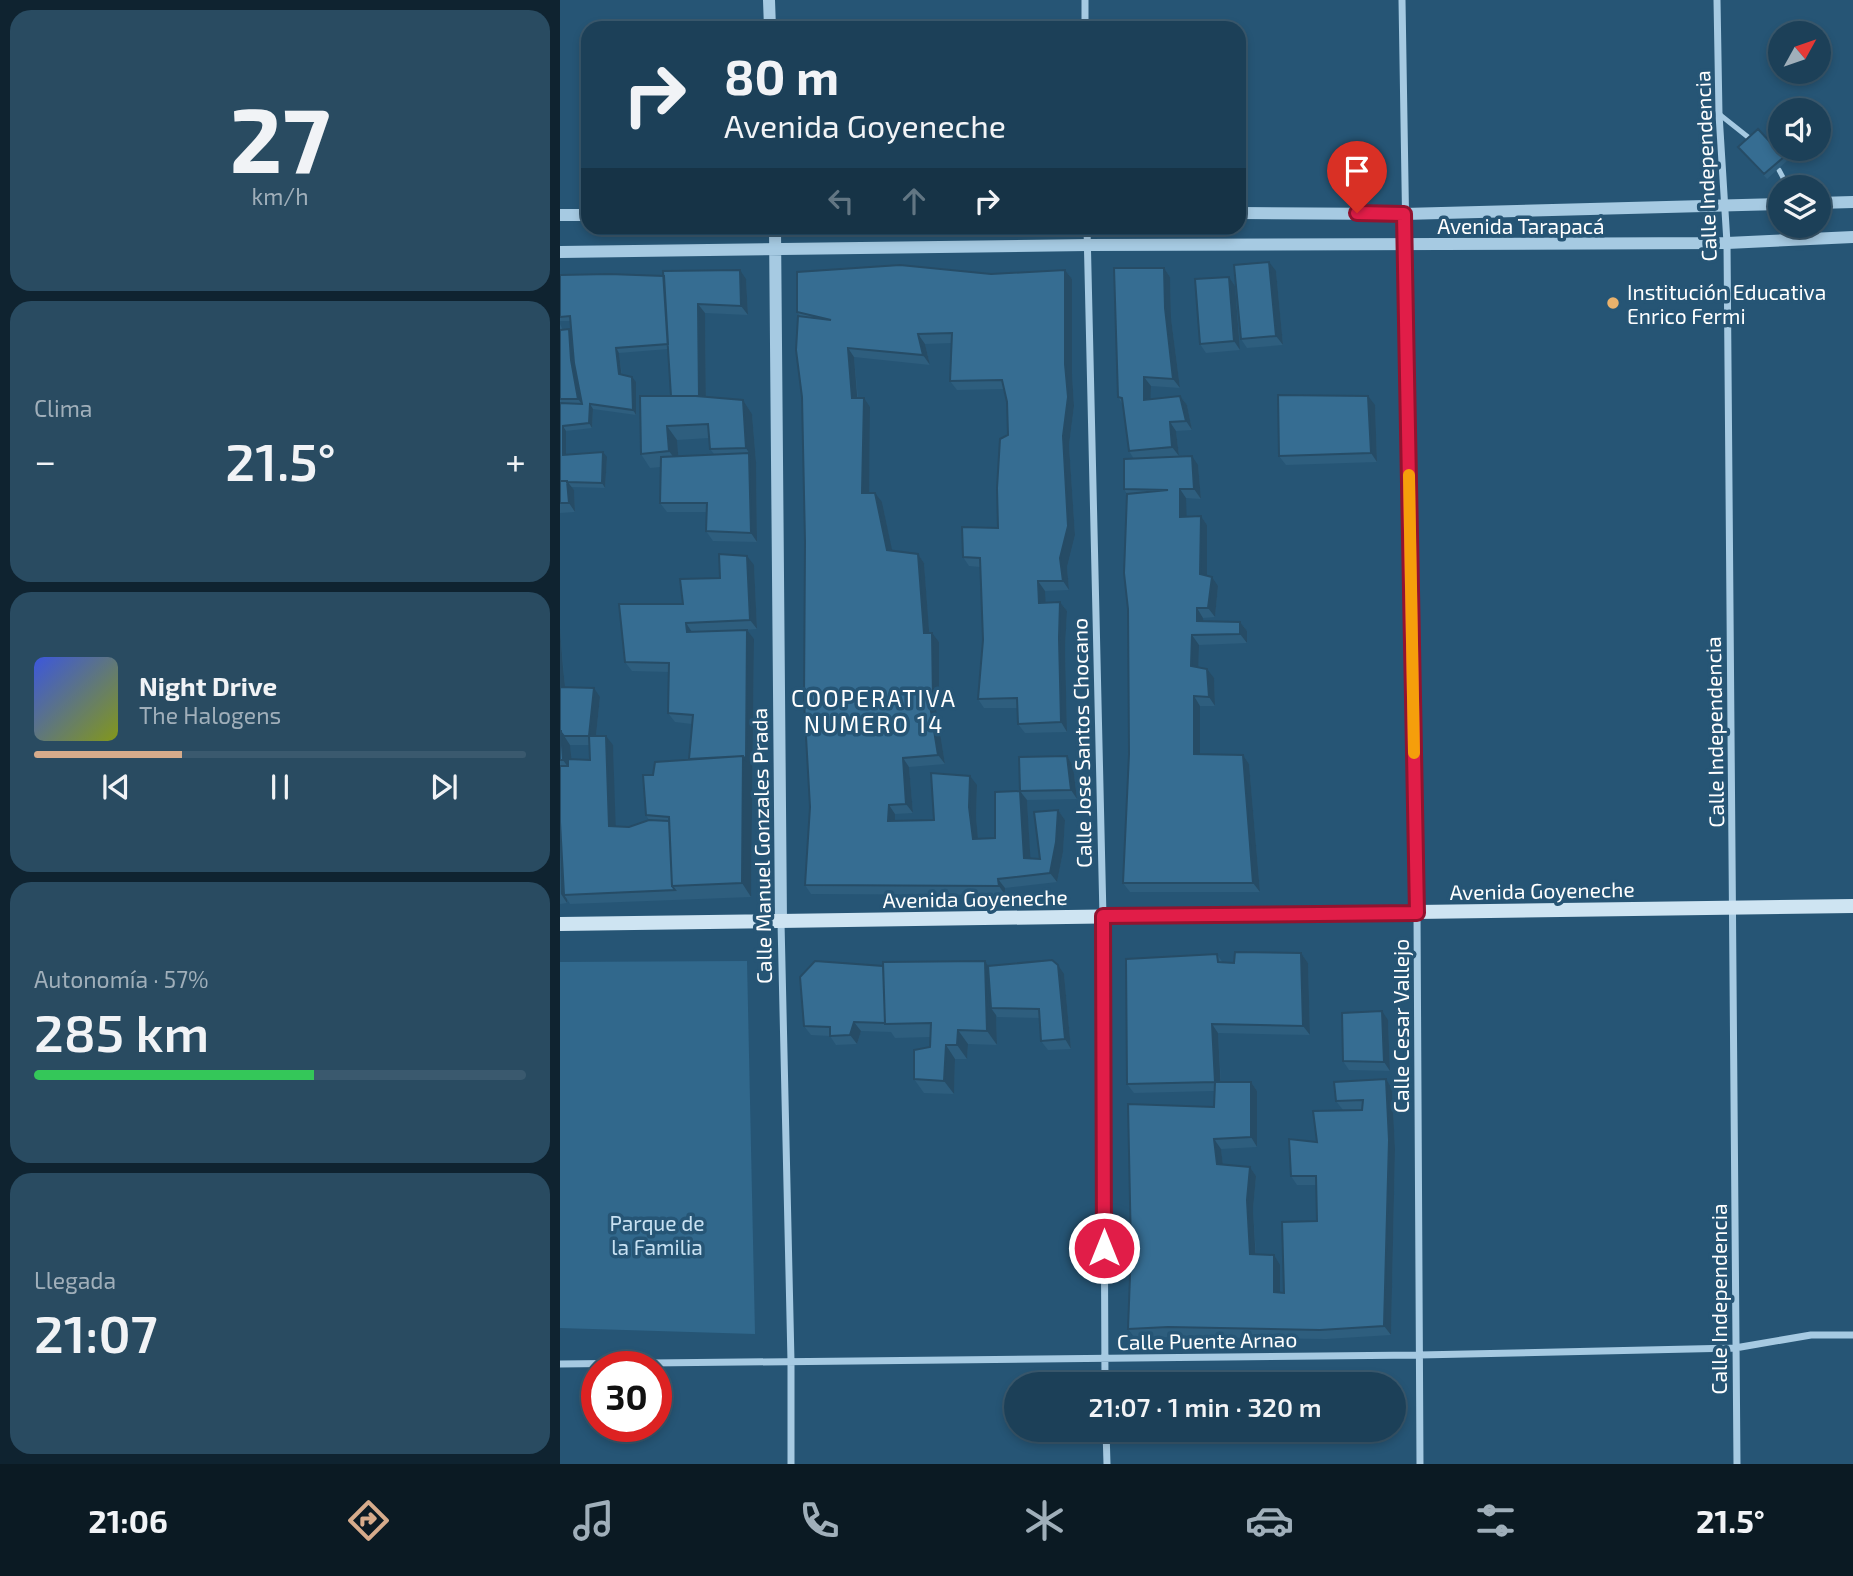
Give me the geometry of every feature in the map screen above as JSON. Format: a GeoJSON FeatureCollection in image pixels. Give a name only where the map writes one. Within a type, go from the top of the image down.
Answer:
{"type":"FeatureCollection","features":[{"type":"Feature","properties":{"kind":"main road","name":"Avenida Goyeneche"},"geometry":{"type":"LineString","coordinates":[[560,924],[1853,906]]}},
{"type":"Feature","properties":{"kind":"street"},"geometry":{"type":"LineString","coordinates":[[769,0],[770,21]]}},
{"type":"Feature","properties":{"kind":"street"},"geometry":{"type":"LineString","coordinates":[[1085,0],[1085,21]]}},
{"type":"Feature","properties":{"kind":"street","name":"Calle Cesar Vallejo"},"geometry":{"type":"LineString","coordinates":[[1402,0],[1417,913],[1420,1464]]}},
{"type":"Feature","properties":{"kind":"street","name":"Calle Independencia"},"geometry":{"type":"LineString","coordinates":[[1717,0],[1719,114],[1727,243],[1737,1464]]}},
{"type":"Feature","properties":{"kind":"street"},"geometry":{"type":"LineString","coordinates":[[1831,203],[1853,202]]}},
{"type":"Feature","properties":{"kind":"street","name":"Avenida Tarapacá"},"geometry":{"type":"LineString","coordinates":[[1246,213],[1404,214],[1768,204]]}},
{"type":"Feature","properties":{"kind":"street"},"geometry":{"type":"LineString","coordinates":[[560,215],[581,215]]}},
{"type":"Feature","properties":{"kind":"street","name":"Calle Manuel Gonzales Prada"},"geometry":{"type":"LineString","coordinates":[[775,235],[781,922],[791,1464]]}},
{"type":"Feature","properties":{"kind":"street","name":"Calle Jose Santos Chocano"},"geometry":{"type":"LineString","coordinates":[[1087,235],[1103,916],[1105,1372]]}},
{"type":"Feature","properties":{"kind":"street","name":"Avenida Tarapacá"},"geometry":{"type":"LineString","coordinates":[[560,252],[1087,245],[1727,243],[1853,237]]}},
{"type":"Feature","properties":{"kind":"street","name":"Calle Puente Arnao"},"geometry":{"type":"LineString","coordinates":[[560,1364],[1419,1355],[1735,1348],[1811,1335],[1853,1335]]}},
{"type":"Feature","properties":{"kind":"street"},"geometry":{"type":"LineString","coordinates":[[1106,1442],[1107,1464]]}},
{"type":"Feature","properties":{"kind":"lane"},"geometry":{"type":"LineString","coordinates":[[1719,114],[1753,141]]}},
{"type":"Feature","properties":{"kind":"lane"},"geometry":{"type":"LineString","coordinates":[[1779,170],[1782,175]]}},
{"type":"Feature","properties":{"kind":"green space","name":"Parque de la Familia"},"geometry":{"type":"Polygon","coordinates":[[[747,961],[755,1334],[560,1328],[560,962],[747,961]]]}},
{"type":"Feature","properties":{"kind":"building"},"geometry":{"type":"Polygon","coordinates":[[[1758,129],[1768,140],[1768,161],[1779,161],[1764,174],[1738,147],[1758,129]]]}},
{"type":"Feature","properties":{"kind":"building"},"geometry":{"type":"Polygon","coordinates":[[[1269,262],[1276,336],[1241,339],[1234,265],[1269,262]]]}},
{"type":"Feature","properties":{"kind":"building"},"geometry":{"type":"Polygon","coordinates":[[[900,265],[991,274],[1065,270],[1065,364],[1068,397],[1063,436],[1068,526],[1060,558],[1063,581],[1038,581],[1039,603],[1060,602],[1061,722],[1018,724],[1017,698],[978,699],[983,640],[980,558],[963,557],[962,527],[998,528],[1000,439],[1008,435],[1007,402],[1002,380],[950,381],[952,333],[918,334],[923,355],[848,348],[852,398],[864,398],[862,493],[875,493],[887,550],[918,554],[924,633],[932,633],[933,699],[929,699],[938,755],[903,758],[906,804],[889,805],[888,821],[934,820],[931,773],[970,776],[969,807],[973,839],[995,838],[995,792],[1020,791],[1024,858],[1040,859],[1034,812],[1058,810],[1050,873],[998,879],[999,886],[805,885],[810,807],[804,701],[802,397],[796,350],[798,316],[831,320],[797,312],[797,272],[900,265]]]}},
{"type":"Feature","properties":{"kind":"building"},"geometry":{"type":"Polygon","coordinates":[[[1114,268],[1164,268],[1165,308],[1173,379],[1144,377],[1144,400],[1180,396],[1186,421],[1170,422],[1172,447],[1129,451],[1122,398],[1118,397],[1114,268]]]}},
{"type":"Feature","properties":{"kind":"building"},"geometry":{"type":"Polygon","coordinates":[[[740,270],[741,306],[698,304],[699,396],[671,396],[663,271],[740,270]]]}},
{"type":"Feature","properties":{"kind":"building"},"geometry":{"type":"Polygon","coordinates":[[[560,275],[664,276],[668,344],[616,348],[619,374],[632,377],[633,410],[590,404],[589,423],[563,426],[563,455],[603,452],[602,483],[560,481],[560,403],[582,404],[574,363],[570,316],[560,317],[560,275]]]}},
{"type":"Feature","properties":{"kind":"building"},"geometry":{"type":"Polygon","coordinates":[[[1229,277],[1234,341],[1200,344],[1195,279],[1229,277]]]}},
{"type":"Feature","properties":{"kind":"building"},"geometry":{"type":"Polygon","coordinates":[[[569,329],[578,399],[560,399],[560,330],[569,329]]]}},
{"type":"Feature","properties":{"kind":"building"},"geometry":{"type":"Polygon","coordinates":[[[1278,395],[1368,396],[1371,453],[1279,456],[1278,395]]]}},
{"type":"Feature","properties":{"kind":"building"},"geometry":{"type":"Polygon","coordinates":[[[640,396],[696,396],[743,400],[746,448],[710,449],[708,424],[667,426],[669,451],[641,454],[640,396]]]}},
{"type":"Feature","properties":{"kind":"building"},"geometry":{"type":"Polygon","coordinates":[[[749,453],[751,533],[706,531],[707,503],[660,503],[661,457],[749,453]]]}},
{"type":"Feature","properties":{"kind":"building"},"geometry":{"type":"Polygon","coordinates":[[[1192,456],[1194,489],[1180,489],[1180,517],[1201,516],[1200,574],[1212,577],[1208,608],[1197,608],[1197,621],[1240,622],[1240,634],[1192,635],[1191,666],[1207,669],[1209,697],[1194,696],[1194,754],[1243,755],[1253,883],[1123,883],[1129,754],[1128,609],[1124,573],[1127,494],[1168,490],[1124,489],[1124,459],[1192,456]]]}},
{"type":"Feature","properties":{"kind":"building"},"geometry":{"type":"Polygon","coordinates":[[[560,481],[567,481],[569,503],[560,503],[560,481]]]}},
{"type":"Feature","properties":{"kind":"building"},"geometry":{"type":"Polygon","coordinates":[[[719,554],[747,556],[750,620],[686,623],[687,632],[747,630],[746,760],[743,756],[689,759],[693,715],[668,713],[669,663],[625,662],[619,604],[683,604],[680,579],[720,578],[719,554]]]}},
{"type":"Feature","properties":{"kind":"building"},"geometry":{"type":"Polygon","coordinates":[[[560,687],[594,688],[589,736],[564,736],[560,731],[560,687]]]}},
{"type":"Feature","properties":{"kind":"building"},"geometry":{"type":"Polygon","coordinates":[[[561,731],[563,760],[560,760],[561,731]]]}},
{"type":"Feature","properties":{"kind":"building"},"geometry":{"type":"Polygon","coordinates":[[[589,736],[606,736],[609,826],[629,827],[649,820],[669,821],[672,886],[675,890],[564,895],[560,766],[568,766],[568,759],[590,760],[589,736]]]}},
{"type":"Feature","properties":{"kind":"building"},"geometry":{"type":"Polygon","coordinates":[[[743,756],[742,883],[672,886],[669,817],[646,815],[643,775],[653,775],[655,762],[743,756]]]}},
{"type":"Feature","properties":{"kind":"building"},"geometry":{"type":"Polygon","coordinates":[[[1067,756],[1071,790],[1020,791],[1019,757],[1067,756]]]}},
{"type":"Feature","properties":{"kind":"building"},"geometry":{"type":"Polygon","coordinates":[[[1235,952],[1301,953],[1303,1026],[1212,1024],[1215,1082],[1127,1084],[1126,959],[1217,954],[1218,962],[1234,963],[1235,952]]]}},
{"type":"Feature","properties":{"kind":"building"},"geometry":{"type":"Polygon","coordinates":[[[1052,960],[1058,965],[1065,1039],[1041,1041],[1039,1009],[991,1008],[988,966],[1052,960]]]}},
{"type":"Feature","properties":{"kind":"building"},"geometry":{"type":"Polygon","coordinates":[[[815,961],[883,966],[885,1023],[854,1022],[850,1035],[830,1036],[830,1027],[804,1026],[800,977],[815,961]]]}},
{"type":"Feature","properties":{"kind":"building"},"geometry":{"type":"Polygon","coordinates":[[[985,961],[987,1031],[958,1030],[957,1045],[946,1045],[944,1081],[914,1079],[914,1050],[930,1047],[931,1023],[885,1024],[883,962],[985,961]]]}},
{"type":"Feature","properties":{"kind":"building"},"geometry":{"type":"Polygon","coordinates":[[[1382,1011],[1384,1062],[1343,1061],[1342,1013],[1382,1011]]]}},
{"type":"Feature","properties":{"kind":"building"},"geometry":{"type":"Polygon","coordinates":[[[1386,1079],[1389,1140],[1384,1326],[1320,1330],[1168,1327],[1128,1329],[1131,1250],[1128,1104],[1214,1107],[1215,1082],[1251,1082],[1251,1137],[1214,1139],[1217,1164],[1250,1167],[1247,1200],[1250,1254],[1274,1255],[1274,1292],[1284,1293],[1282,1222],[1317,1221],[1316,1176],[1291,1176],[1289,1139],[1317,1142],[1313,1111],[1362,1110],[1363,1100],[1336,1101],[1334,1082],[1386,1079]]]}},
{"type":"Feature","properties":{"kind":"slow traffic"},"geometry":{"type":"LineString","coordinates":[[1409,475],[1414,753]]}},
{"type":"Feature","properties":{"kind":"place","name":"Institución Educativa Enrico Fermi"},"geometry":{"type":"Point","coordinates":[1613,303]}},
{"type":"Feature","properties":{"kind":"district","name":"COOPERATIVA NUMERO 14"},"geometry":{"type":"Point","coordinates":[874,711]}},
{"type":"Feature","properties":{"kind":"route"},"geometry":{"type":"LineString","coordinates":[[1104,1248],[1103,916],[1417,913],[1404,214],[1357,213]]}}]}
